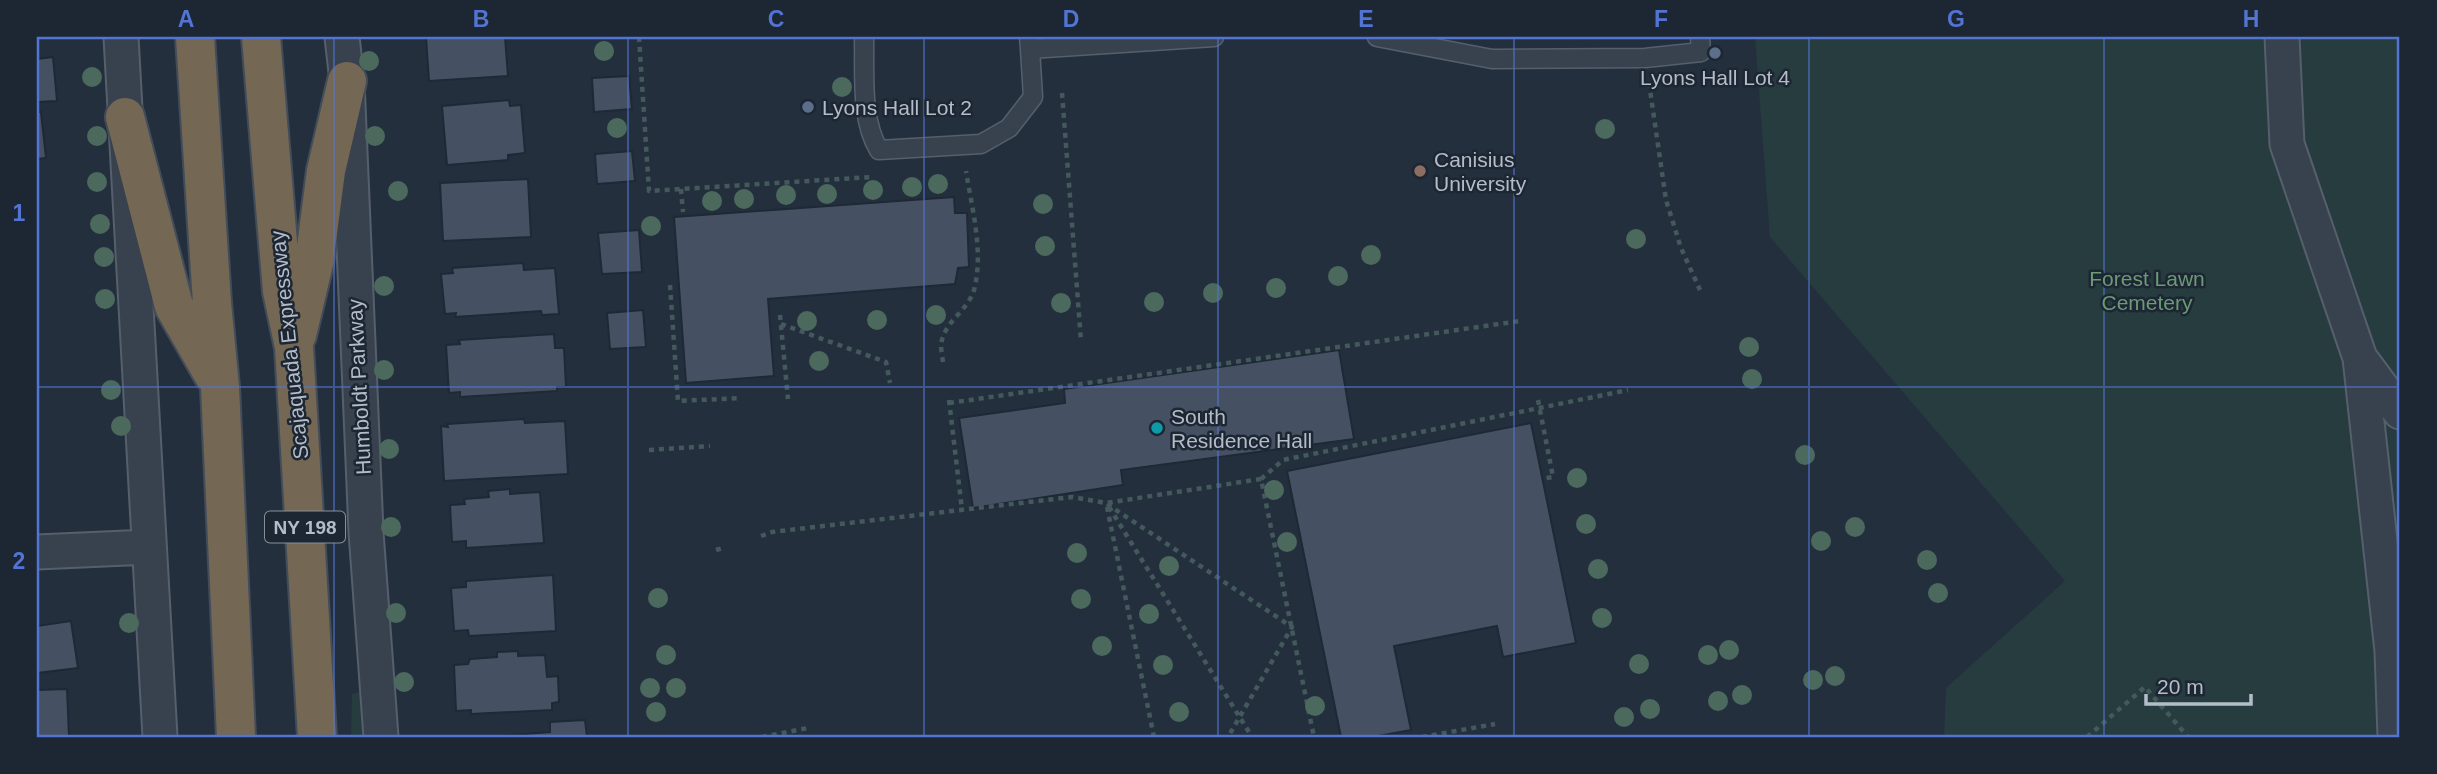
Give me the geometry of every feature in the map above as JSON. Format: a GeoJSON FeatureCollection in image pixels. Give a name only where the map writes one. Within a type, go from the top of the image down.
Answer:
{"type":"FeatureCollection","features":[{"type":"Feature","properties":{"kind":"highway"},"geometry":{"type":"LineString","coordinates":[[195,37],[220,387],[236,737]]}},
{"type":"Feature","properties":{"kind":"highway","name":"Scajaquada Expressway"},"geometry":{"type":"LineString","coordinates":[[261,37],[282,291],[294,347],[317,737]]}},
{"type":"Feature","properties":{"kind":"highway"},"geometry":{"type":"LineString","coordinates":[[294,347],[314,263],[326,171],[347,81]]}},
{"type":"Feature","properties":{"kind":"highway"},"geometry":{"type":"LineString","coordinates":[[125,117],[174,306],[220,387]]}},
{"type":"Feature","properties":{"kind":"street"},"geometry":{"type":"LineString","coordinates":[[121,37],[160,737]]}},
{"type":"Feature","properties":{"kind":"street","name":"Humboldt Parkway"},"geometry":{"type":"LineString","coordinates":[[342,37],[347,81],[366,532],[381,737]]}},
{"type":"Feature","properties":{"kind":"street"},"geometry":{"type":"LineString","coordinates":[[2282,37],[2287,144],[2360,358],[2392,651],[2395,737]]}},
{"type":"Feature","properties":{"kind":"street"},"geometry":{"type":"LineString","coordinates":[[2360,358],[2400,412]]}},
{"type":"Feature","properties":{"kind":"street"},"geometry":{"type":"LineString","coordinates":[[37,552],[149,547]]}},
{"type":"Feature","properties":{"kind":"lane"},"geometry":{"type":"LineString","coordinates":[[864,37],[867,122],[872,139],[879,150],[981,144],[1009,128],[1033,97],[1029,43],[1057,48],[1214,37]]}},
{"type":"Feature","properties":{"kind":"lane"},"geometry":{"type":"LineString","coordinates":[[1377,37],[1492,59],[1645,58],[1690,54],[1701,52],[1700,37]]}},
{"type":"Feature","properties":{"kind":"path"},"geometry":{"type":"LineString","coordinates":[[639,37],[649,191]]}},
{"type":"Feature","properties":{"kind":"path"},"geometry":{"type":"LineString","coordinates":[[1057,48],[1082,341]]}},
{"type":"Feature","properties":{"kind":"path"},"geometry":{"type":"LineString","coordinates":[[1648,76],[1666,200],[1681,248],[1700,290]]}},
{"type":"Feature","properties":{"kind":"path"},"geometry":{"type":"LineString","coordinates":[[943,362],[942,340],[951,322],[971,299],[975,287],[978,252],[965,165]]}},
{"type":"Feature","properties":{"kind":"path"},"geometry":{"type":"LineString","coordinates":[[681,189],[683,212]]}},
{"type":"Feature","properties":{"kind":"path"},"geometry":{"type":"LineString","coordinates":[[670,285],[678,401],[741,397]]}},
{"type":"Feature","properties":{"kind":"path"},"geometry":{"type":"LineString","coordinates":[[780,315],[788,399]]}},
{"type":"Feature","properties":{"kind":"path"},"geometry":{"type":"LineString","coordinates":[[962,510],[949,402],[1520,321]]}},
{"type":"Feature","properties":{"kind":"path"},"geometry":{"type":"LineString","coordinates":[[781,324],[886,362],[890,383]]}},
{"type":"Feature","properties":{"kind":"path"},"geometry":{"type":"LineString","coordinates":[[761,536],[772,532],[1072,497],[1107,503],[1261,479],[1283,460],[1628,390]]}},
{"type":"Feature","properties":{"kind":"path"},"geometry":{"type":"LineString","coordinates":[[1538,400],[1553,477],[1546,478]]}},
{"type":"Feature","properties":{"kind":"path"},"geometry":{"type":"LineString","coordinates":[[1537,439],[1546,437]]}},
{"type":"Feature","properties":{"kind":"path"},"geometry":{"type":"LineString","coordinates":[[649,450],[710,446]]}},
{"type":"Feature","properties":{"kind":"path"},"geometry":{"type":"LineString","coordinates":[[1261,479],[1314,737]]}},
{"type":"Feature","properties":{"kind":"path"},"geometry":{"type":"LineString","coordinates":[[1107,503],[1292,627]]}},
{"type":"Feature","properties":{"kind":"path"},"geometry":{"type":"LineString","coordinates":[[1107,503],[1252,737]]}},
{"type":"Feature","properties":{"kind":"path"},"geometry":{"type":"LineString","coordinates":[[1107,503],[1154,737]]}},
{"type":"Feature","properties":{"kind":"path"},"geometry":{"type":"LineString","coordinates":[[716,550],[723,548]]}},
{"type":"Feature","properties":{"kind":"path"},"geometry":{"type":"LineString","coordinates":[[1228,737],[1292,627]]}},
{"type":"Feature","properties":{"kind":"path"},"geometry":{"type":"LineString","coordinates":[[2087,737],[2145,687],[2188,737]]}},
{"type":"Feature","properties":{"kind":"path"},"geometry":{"type":"LineString","coordinates":[[1422,737],[1495,724]]}},
{"type":"Feature","properties":{"kind":"path"},"geometry":{"type":"LineString","coordinates":[[762,737],[808,728]]}},
{"type":"Feature","properties":{"kind":"green space","name":"Forest Lawn Cemetery"},"geometry":{"type":"Polygon","coordinates":[[[1755,37],[2400,37],[2400,737],[1944,737],[1946,688],[2065,581],[1770,237],[1755,37]]]}},
{"type":"Feature","properties":{"kind":"green space"},"geometry":{"type":"Polygon","coordinates":[[[360,692],[364,737],[351,737],[352,694],[360,692]]]}},
{"type":"Feature","properties":{"kind":"building"},"geometry":{"type":"Polygon","coordinates":[[[426,37],[505,37],[508,76],[429,81],[426,37]]]}},
{"type":"Feature","properties":{"kind":"building"},"geometry":{"type":"Polygon","coordinates":[[[53,57],[57,101],[37,102],[37,59],[53,57]]]}},
{"type":"Feature","properties":{"kind":"building"},"geometry":{"type":"Polygon","coordinates":[[[629,76],[632,109],[594,112],[592,78],[629,76]]]}},
{"type":"Feature","properties":{"kind":"building"},"geometry":{"type":"Polygon","coordinates":[[[509,100],[510,106],[521,105],[525,153],[508,155],[508,160],[447,165],[442,106],[509,100]]]}},
{"type":"Feature","properties":{"kind":"building"},"geometry":{"type":"Polygon","coordinates":[[[37,112],[41,112],[46,158],[37,159],[37,112]]]}},
{"type":"Feature","properties":{"kind":"building"},"geometry":{"type":"Polygon","coordinates":[[[632,151],[635,181],[597,184],[595,154],[632,151]]]}},
{"type":"Feature","properties":{"kind":"building"},"geometry":{"type":"Polygon","coordinates":[[[528,179],[531,237],[443,241],[440,183],[528,179]]]}},
{"type":"Feature","properties":{"kind":"building"},"geometry":{"type":"Polygon","coordinates":[[[954,197],[955,213],[967,213],[969,267],[958,268],[955,284],[768,299],[774,376],[686,383],[674,217],[954,197]]]}},
{"type":"Feature","properties":{"kind":"building"},"geometry":{"type":"Polygon","coordinates":[[[639,230],[642,272],[602,274],[598,233],[639,230]]]}},
{"type":"Feature","properties":{"kind":"building"},"geometry":{"type":"Polygon","coordinates":[[[523,263],[524,270],[555,268],[559,314],[542,315],[541,311],[455,317],[456,313],[445,314],[441,274],[453,273],[452,268],[523,263]]]}},
{"type":"Feature","properties":{"kind":"building"},"geometry":{"type":"Polygon","coordinates":[[[643,310],[646,347],[610,349],[607,313],[643,310]]]}},
{"type":"Feature","properties":{"kind":"building"},"geometry":{"type":"Polygon","coordinates":[[[554,334],[555,348],[564,348],[566,387],[557,387],[557,391],[460,397],[460,392],[449,393],[446,345],[460,344],[459,340],[554,334]]]}},
{"type":"Feature","properties":{"kind":"building","name":"South Residence Hall"},"geometry":{"type":"Polygon","coordinates":[[[1339,350],[1354,439],[1121,470],[1123,485],[973,508],[959,418],[1065,403],[1064,389],[1339,350]]]}},
{"type":"Feature","properties":{"kind":"building"},"geometry":{"type":"Polygon","coordinates":[[[524,419],[525,423],[565,421],[568,474],[444,481],[441,426],[524,419]]]}},
{"type":"Feature","properties":{"kind":"building"},"geometry":{"type":"Polygon","coordinates":[[[1531,423],[1576,643],[1503,657],[1497,626],[1394,646],[1411,730],[1373,737],[1341,737],[1287,471],[1531,423]]]}},
{"type":"Feature","properties":{"kind":"building"},"geometry":{"type":"Polygon","coordinates":[[[510,489],[510,494],[540,492],[544,543],[466,548],[466,541],[452,542],[450,505],[465,504],[464,499],[489,497],[488,491],[510,489]]]}},
{"type":"Feature","properties":{"kind":"building"},"geometry":{"type":"Polygon","coordinates":[[[553,575],[556,631],[469,636],[468,630],[454,631],[451,588],[466,587],[466,581],[553,575]]]}},
{"type":"Feature","properties":{"kind":"building"},"geometry":{"type":"Polygon","coordinates":[[[71,621],[78,668],[37,673],[37,626],[71,621]]]}},
{"type":"Feature","properties":{"kind":"building"},"geometry":{"type":"Polygon","coordinates":[[[518,651],[518,656],[545,655],[547,677],[558,676],[559,702],[552,703],[552,710],[471,714],[471,710],[456,711],[454,665],[468,664],[470,659],[497,657],[497,652],[518,651]]]}},
{"type":"Feature","properties":{"kind":"building"},"geometry":{"type":"Polygon","coordinates":[[[67,689],[69,737],[37,737],[37,690],[67,689]]]}},
{"type":"Feature","properties":{"kind":"building"},"geometry":{"type":"Polygon","coordinates":[[[585,720],[587,737],[483,737],[550,732],[550,722],[585,720]]]}},
{"type":"Feature","properties":{"kind":"place","name":"Lyons Hall Lot 4"},"geometry":{"type":"Point","coordinates":[1715,53]}},
{"type":"Feature","properties":{"kind":"place","name":"Lyons Hall Lot 2"},"geometry":{"type":"Point","coordinates":[808,107]}},
{"type":"Feature","properties":{"kind":"place","name":"Canisius University"},"geometry":{"type":"Point","coordinates":[1420,171]}},
{"type":"Feature","properties":{"kind":"place","name":"South Residence Hall"},"geometry":{"type":"Point","coordinates":[1157,428]}}]}
